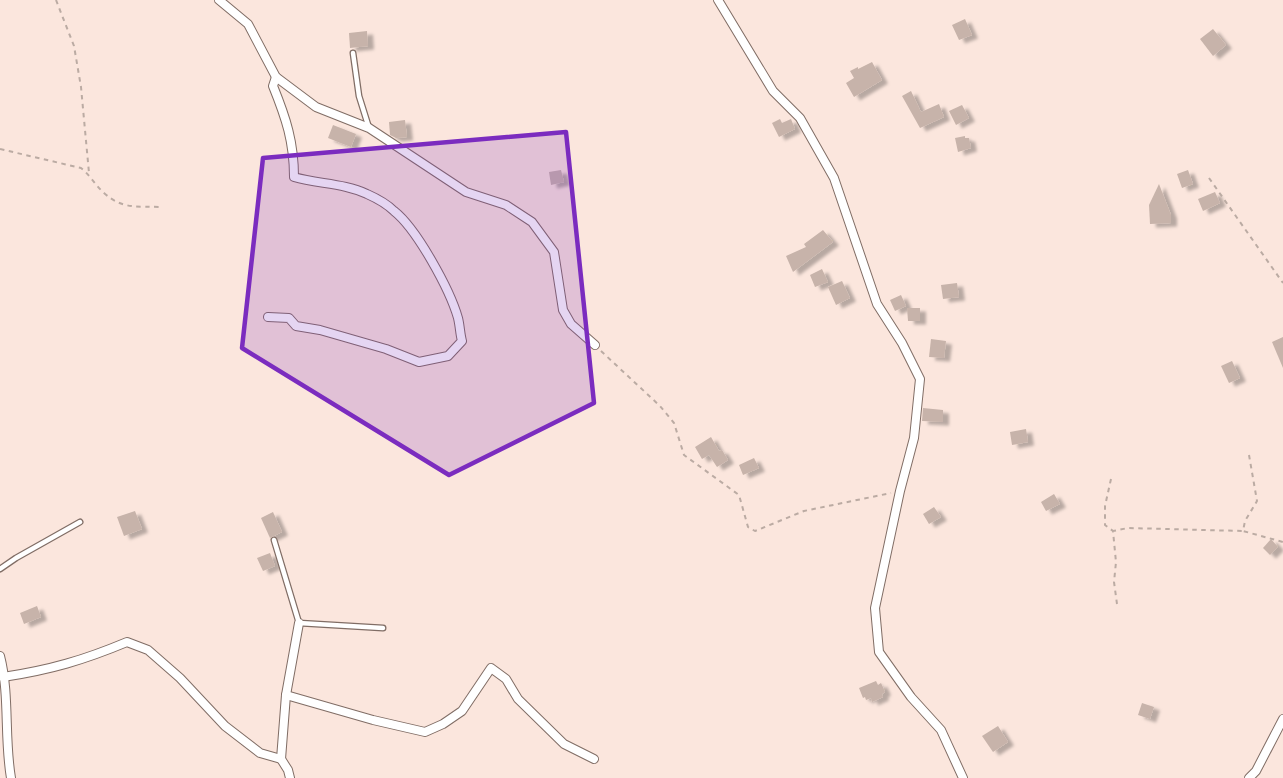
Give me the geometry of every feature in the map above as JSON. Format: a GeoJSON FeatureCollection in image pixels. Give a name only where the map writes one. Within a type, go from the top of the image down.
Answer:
{"type":"FeatureCollection","features":[{"type":"Feature","properties":{"kind":"street"},"geometry":{"type":"LineString","coordinates":[[219,0],[248,24],[276,77],[316,107],[369,129],[466,192],[506,205],[532,222],[554,252],[563,310],[571,324],[595,345]]}},
{"type":"Feature","properties":{"kind":"street"},"geometry":{"type":"LineString","coordinates":[[718,0],[772,91],[800,118],[834,178],[877,304],[902,343],[920,379],[914,438],[874,608],[879,652],[911,697],[941,730],[963,778]]}},
{"type":"Feature","properties":{"kind":"street"},"geometry":{"type":"LineString","coordinates":[[268,317],[289,318],[296,326],[320,330],[386,349],[419,362],[448,356],[462,341],[458,317],[440,278],[421,242],[395,211],[365,193],[335,184],[309,182],[294,177],[294,150],[273,86],[276,77]]}},
{"type":"Feature","properties":{"kind":"street"},"geometry":{"type":"LineString","coordinates":[[290,778],[281,759],[286,695],[299,623]]}},
{"type":"Feature","properties":{"kind":"street"},"geometry":{"type":"LineString","coordinates":[[3,677],[84,660],[128,642],[148,650],[180,678],[225,726],[260,753],[281,759]]}},
{"type":"Feature","properties":{"kind":"street"},"geometry":{"type":"LineString","coordinates":[[0,656],[7,756],[12,778]]}},
{"type":"Feature","properties":{"kind":"street"},"geometry":{"type":"LineString","coordinates":[[286,695],[425,732],[443,724],[462,711],[491,668],[506,679],[518,699],[564,744],[594,759]]}},
{"type":"Feature","properties":{"kind":"street"},"geometry":{"type":"LineString","coordinates":[[1249,778],[1256,771],[1283,719]]}},
{"type":"Feature","properties":{"kind":"lane"},"geometry":{"type":"LineString","coordinates":[[353,53],[359,96],[369,129]]}},
{"type":"Feature","properties":{"kind":"lane"},"geometry":{"type":"LineString","coordinates":[[0,569],[80,522]]}},
{"type":"Feature","properties":{"kind":"lane"},"geometry":{"type":"LineString","coordinates":[[274,540],[299,623],[383,628]]}},
{"type":"Feature","properties":{"kind":"path"},"geometry":{"type":"LineString","coordinates":[[56,0],[74,46],[81,87],[89,174]]}},
{"type":"Feature","properties":{"kind":"path"},"geometry":{"type":"LineString","coordinates":[[0,149],[81,168],[89,174],[102,192],[120,205],[162,207]]}},
{"type":"Feature","properties":{"kind":"path"},"geometry":{"type":"LineString","coordinates":[[1209,178],[1283,283]]}},
{"type":"Feature","properties":{"kind":"path"},"geometry":{"type":"LineString","coordinates":[[595,345],[660,406],[674,423],[684,455],[739,495],[748,527],[755,531],[804,511],[900,491]]}},
{"type":"Feature","properties":{"kind":"path"},"geometry":{"type":"LineString","coordinates":[[1243,531],[1245,521],[1257,501],[1250,455]]}},
{"type":"Feature","properties":{"kind":"path"},"geometry":{"type":"LineString","coordinates":[[1111,478],[1105,506],[1105,525],[1113,531],[1117,604]]}},
{"type":"Feature","properties":{"kind":"path"},"geometry":{"type":"LineString","coordinates":[[1113,531],[1128,528],[1243,531],[1283,542]]}},
{"type":"Feature","properties":{"kind":"highlighted area"},"geometry":{"type":"Polygon","coordinates":[[[566,132],[594,403],[449,475],[242,348],[263,158],[566,132]]]}},
{"type":"Feature","properties":{"kind":"building"},"geometry":{"type":"Polygon","coordinates":[[[965,19],[972,35],[959,40],[952,25],[965,19]]]}},
{"type":"Feature","properties":{"kind":"building"},"geometry":{"type":"Polygon","coordinates":[[[1213,29],[1226,45],[1213,56],[1200,39],[1213,29]]]}},
{"type":"Feature","properties":{"kind":"building"},"geometry":{"type":"Polygon","coordinates":[[[367,31],[368,46],[350,48],[349,33],[367,31]]]}},
{"type":"Feature","properties":{"kind":"building"},"geometry":{"type":"Polygon","coordinates":[[[872,62],[882,80],[854,97],[846,83],[854,78],[850,71],[872,62]]]}},
{"type":"Feature","properties":{"kind":"building"},"geometry":{"type":"Polygon","coordinates":[[[911,91],[921,112],[939,104],[944,117],[920,128],[902,96],[911,91]]]}},
{"type":"Feature","properties":{"kind":"building"},"geometry":{"type":"Polygon","coordinates":[[[962,105],[969,118],[956,125],[949,111],[962,105]]]}},
{"type":"Feature","properties":{"kind":"building"},"geometry":{"type":"Polygon","coordinates":[[[780,119],[782,123],[791,119],[795,129],[779,137],[772,123],[780,119]]]}},
{"type":"Feature","properties":{"kind":"building"},"geometry":{"type":"Polygon","coordinates":[[[405,120],[407,137],[396,138],[390,135],[389,122],[405,120]]]}},
{"type":"Feature","properties":{"kind":"building"},"geometry":{"type":"Polygon","coordinates":[[[333,125],[356,134],[351,147],[328,138],[333,125]]]}},
{"type":"Feature","properties":{"kind":"building"},"geometry":{"type":"Polygon","coordinates":[[[965,136],[969,138],[971,148],[958,152],[955,138],[965,136]]]}},
{"type":"Feature","properties":{"kind":"building"},"geometry":{"type":"Polygon","coordinates":[[[561,170],[564,182],[551,185],[549,172],[561,170]]]}},
{"type":"Feature","properties":{"kind":"building"},"geometry":{"type":"Polygon","coordinates":[[[1188,170],[1193,184],[1182,188],[1177,174],[1188,170]]]}},
{"type":"Feature","properties":{"kind":"building"},"geometry":{"type":"Polygon","coordinates":[[[1159,184],[1171,215],[1171,223],[1150,224],[1149,205],[1159,184]]]}},
{"type":"Feature","properties":{"kind":"building"},"geometry":{"type":"Polygon","coordinates":[[[1215,192],[1220,203],[1203,211],[1198,199],[1215,192]]]}},
{"type":"Feature","properties":{"kind":"building"},"geometry":{"type":"Polygon","coordinates":[[[823,230],[833,242],[793,272],[786,256],[806,247],[804,244],[823,230]]]}},
{"type":"Feature","properties":{"kind":"building"},"geometry":{"type":"Polygon","coordinates":[[[822,269],[828,282],[815,287],[810,275],[822,269]]]}},
{"type":"Feature","properties":{"kind":"building"},"geometry":{"type":"Polygon","coordinates":[[[842,281],[850,298],[836,305],[828,287],[842,281]]]}},
{"type":"Feature","properties":{"kind":"building"},"geometry":{"type":"Polygon","coordinates":[[[957,283],[959,297],[943,299],[941,285],[957,283]]]}},
{"type":"Feature","properties":{"kind":"building"},"geometry":{"type":"Polygon","coordinates":[[[901,295],[906,306],[895,311],[890,300],[901,295]]]}},
{"type":"Feature","properties":{"kind":"building"},"geometry":{"type":"Polygon","coordinates":[[[907,308],[920,308],[920,321],[908,321],[907,308]]]}},
{"type":"Feature","properties":{"kind":"building"},"geometry":{"type":"Polygon","coordinates":[[[1283,337],[1283,368],[1272,342],[1283,337]]]}},
{"type":"Feature","properties":{"kind":"building"},"geometry":{"type":"Polygon","coordinates":[[[931,339],[946,341],[944,358],[929,357],[931,339]]]}},
{"type":"Feature","properties":{"kind":"building"},"geometry":{"type":"Polygon","coordinates":[[[1232,361],[1240,378],[1229,383],[1221,366],[1232,361]]]}},
{"type":"Feature","properties":{"kind":"building"},"geometry":{"type":"Polygon","coordinates":[[[923,408],[943,410],[943,422],[922,421],[923,408]]]}},
{"type":"Feature","properties":{"kind":"building"},"geometry":{"type":"Polygon","coordinates":[[[1026,429],[1028,442],[1012,445],[1010,432],[1026,429]]]}},
{"type":"Feature","properties":{"kind":"building"},"geometry":{"type":"Polygon","coordinates":[[[711,437],[719,451],[722,450],[728,460],[717,467],[709,455],[702,459],[695,447],[711,437]]]}},
{"type":"Feature","properties":{"kind":"building"},"geometry":{"type":"Polygon","coordinates":[[[754,458],[759,468],[743,475],[739,465],[754,458]]]}},
{"type":"Feature","properties":{"kind":"building"},"geometry":{"type":"Polygon","coordinates":[[[1054,494],[1060,504],[1046,511],[1041,502],[1054,494]]]}},
{"type":"Feature","properties":{"kind":"building"},"geometry":{"type":"Polygon","coordinates":[[[934,507],[941,517],[929,524],[923,514],[934,507]]]}},
{"type":"Feature","properties":{"kind":"building"},"geometry":{"type":"Polygon","coordinates":[[[135,511],[142,529],[124,536],[117,517],[135,511]]]}},
{"type":"Feature","properties":{"kind":"building"},"geometry":{"type":"Polygon","coordinates":[[[273,512],[282,532],[270,538],[261,518],[273,512]]]}},
{"type":"Feature","properties":{"kind":"building"},"geometry":{"type":"Polygon","coordinates":[[[1271,539],[1278,547],[1270,555],[1263,548],[1271,539]]]}},
{"type":"Feature","properties":{"kind":"building"},"geometry":{"type":"Polygon","coordinates":[[[270,553],[275,566],[263,571],[257,558],[270,553]]]}},
{"type":"Feature","properties":{"kind":"building"},"geometry":{"type":"Polygon","coordinates":[[[37,606],[41,617],[24,624],[20,613],[37,606]]]}},
{"type":"Feature","properties":{"kind":"building"},"geometry":{"type":"Polygon","coordinates":[[[876,681],[878,685],[881,683],[885,692],[882,694],[883,697],[872,702],[871,698],[866,700],[859,688],[876,681]]]}},
{"type":"Feature","properties":{"kind":"building"},"geometry":{"type":"Polygon","coordinates":[[[1142,703],[1154,707],[1150,719],[1138,715],[1142,703]]]}},
{"type":"Feature","properties":{"kind":"building"},"geometry":{"type":"Polygon","coordinates":[[[998,726],[1008,742],[993,752],[982,736],[998,726]]]}}]}
